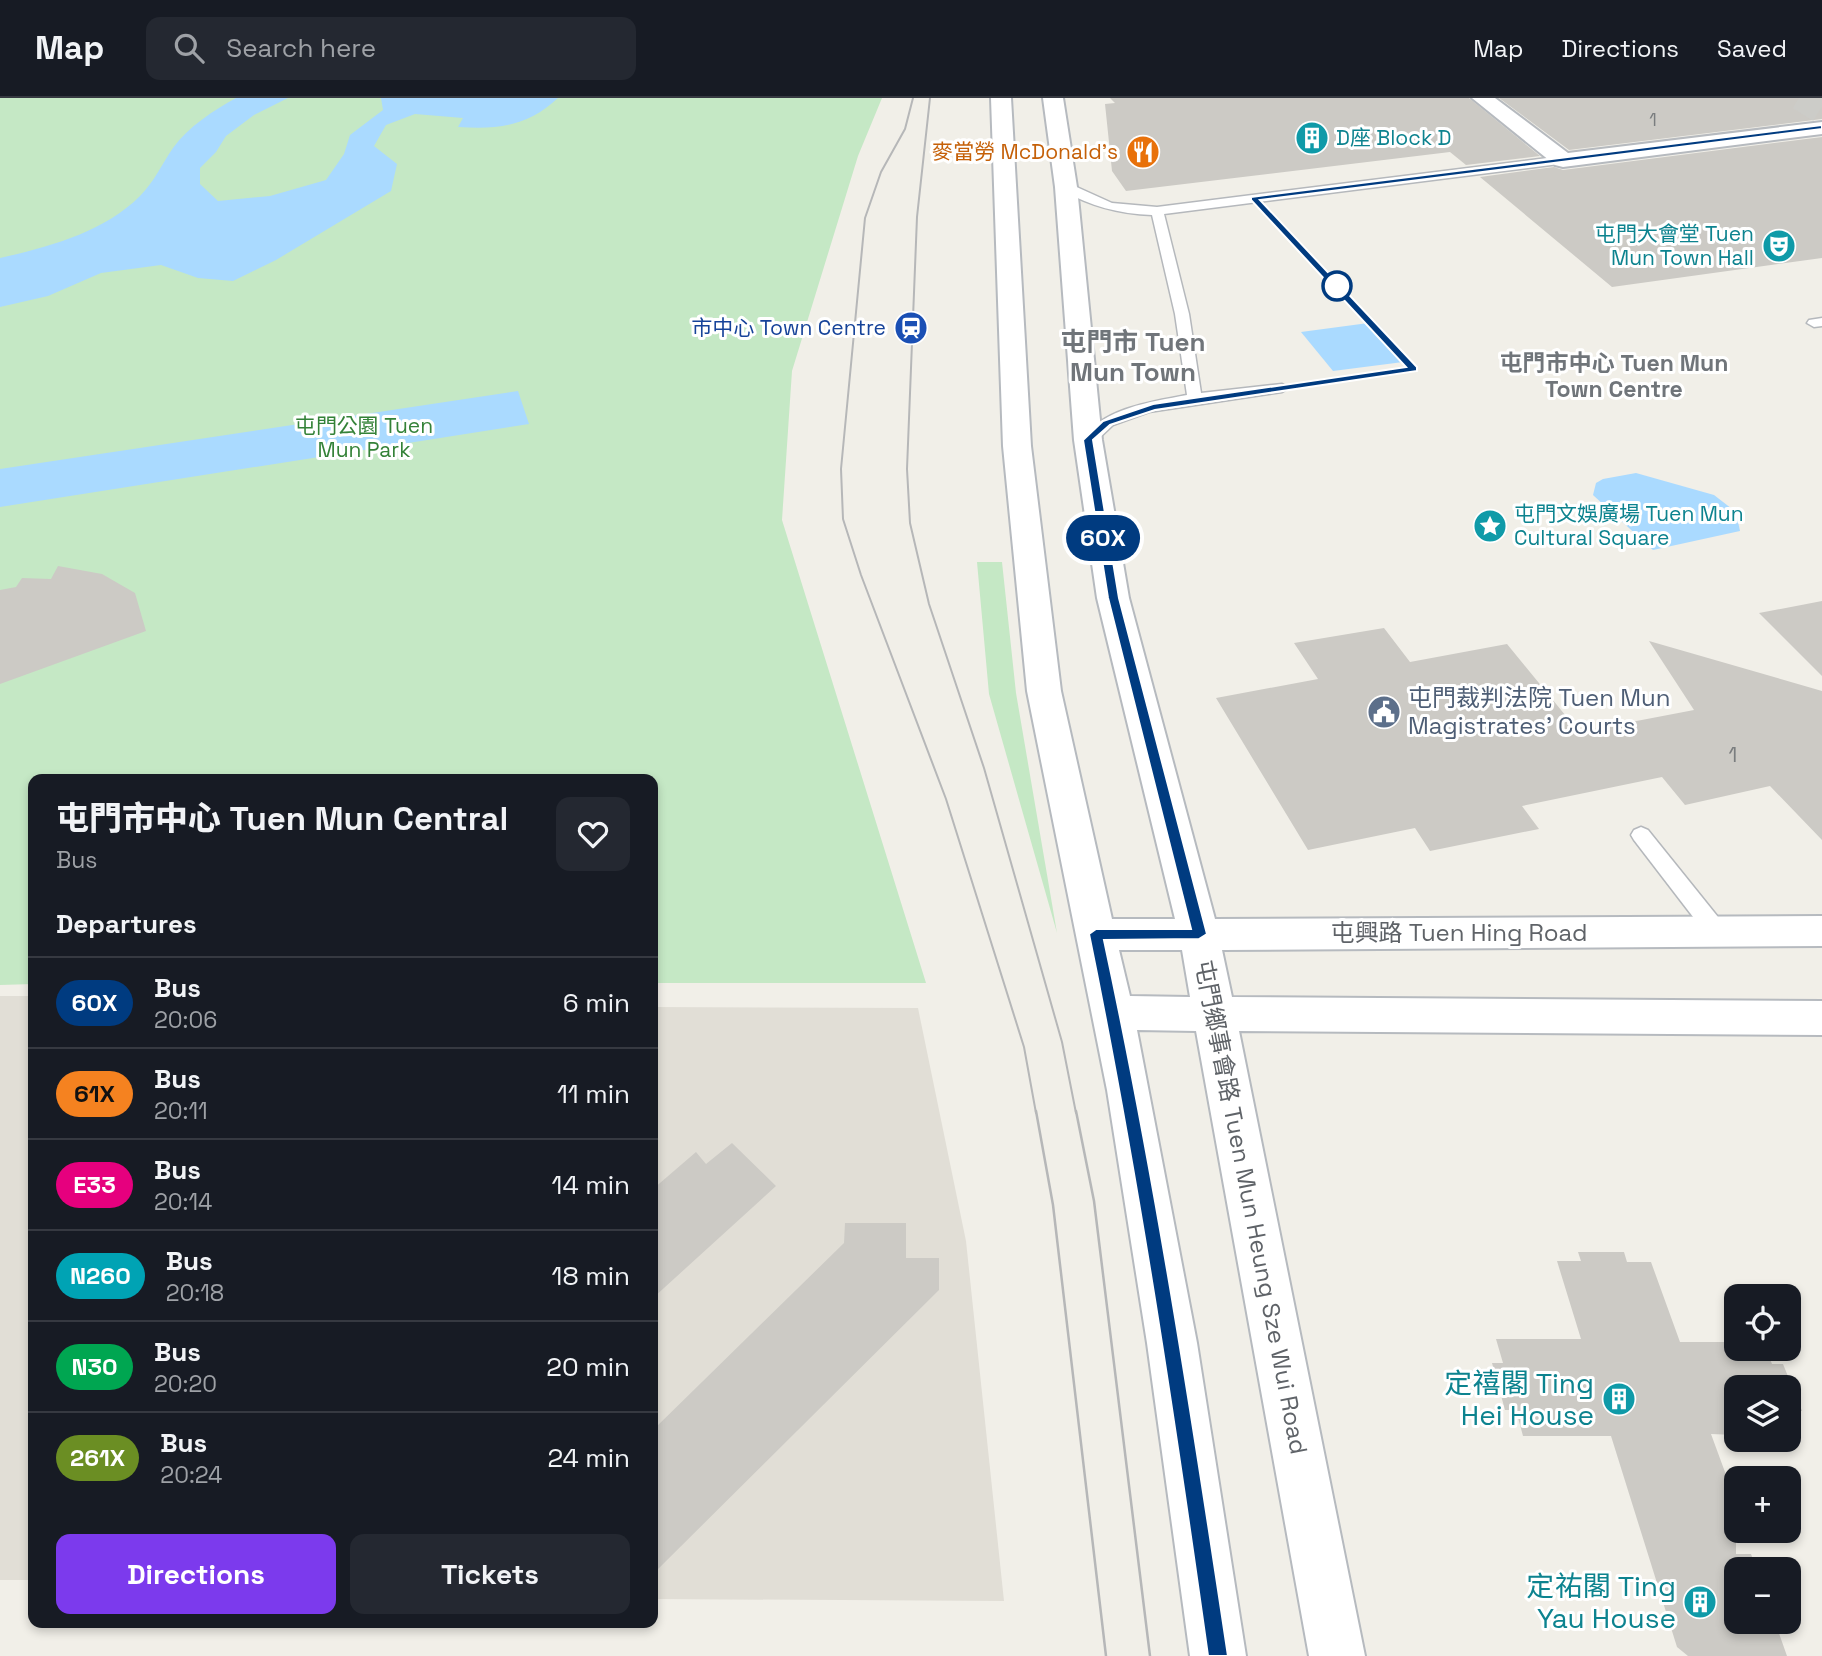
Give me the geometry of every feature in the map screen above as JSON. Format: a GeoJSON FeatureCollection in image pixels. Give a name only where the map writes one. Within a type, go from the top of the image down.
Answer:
{"type":"FeatureCollection","features":[{"type":"Feature","properties":{"kind":"main road"},"geometry":{"type":"LineString","coordinates":[[1001,98],[1017,446],[1030,587],[1044,691],[1114,1013],[1172,1343],[1218,1656]]}},
{"type":"Feature","properties":{"kind":"main road","name":"屯門鄉事會路 Tuen Mun Heung Sze Wui Road"},"geometry":{"type":"LineString","coordinates":[[1052,98],[1066,187],[1088,440],[1114,598],[1199,934],[1337,1656]]}},
{"type":"Feature","properties":{"kind":"main road"},"geometry":{"type":"LineString","coordinates":[[1482,98],[1563,160],[1822,128]]}},
{"type":"Feature","properties":{"kind":"main road","name":"屯興路 Tuen Hing Road"},"geometry":{"type":"LineString","coordinates":[[1096,934],[1718,933],[1811,930]]}},
{"type":"Feature","properties":{"kind":"main road"},"geometry":{"type":"LineString","coordinates":[[1114,1013],[1822,1018]]}},
{"type":"Feature","properties":{"kind":"lane"},"geometry":{"type":"LineString","coordinates":[[1066,187],[1088,200],[1113,208],[1157,211],[1563,160]]}},
{"type":"Feature","properties":{"kind":"lane"},"geometry":{"type":"LineString","coordinates":[[1157,211],[1182,314],[1195,400]]}},
{"type":"Feature","properties":{"kind":"lane"},"geometry":{"type":"LineString","coordinates":[[1088,440],[1106,423],[1126,414],[1282,387]]}},
{"type":"Feature","properties":{"kind":"lane"},"geometry":{"type":"LineString","coordinates":[[1641,835],[1718,933]]}},
{"type":"Feature","properties":{"kind":"shaded area"},"geometry":{"type":"Polygon","coordinates":[[[0,996],[28,996],[28,1580],[0,1580],[0,996]]]}},
{"type":"Feature","properties":{"kind":"shaded area"},"geometry":{"type":"Polygon","coordinates":[[[658,1007],[918,1008],[966,1241],[1004,1601],[658,1599],[658,1007]]]}},
{"type":"Feature","properties":{"kind":"green space","name":"屯門公園 Tuen Mun Park"},"geometry":{"type":"Polygon","coordinates":[[[0,98],[882,98],[858,156],[792,371],[782,520],[926,983],[658,983],[658,774],[28,774],[28,984],[0,985],[0,98]]]}},
{"type":"Feature","properties":{"kind":"green space"},"geometry":{"type":"Polygon","coordinates":[[[977,562],[1002,562],[1016,693],[1057,933],[989,694],[977,562]]]}},
{"type":"Feature","properties":{"kind":"water"},"geometry":{"type":"Polygon","coordinates":[[[236,98],[288,98],[254,115],[226,136],[216,152],[200,168],[200,184],[218,201],[270,196],[326,180],[344,154],[350,135],[383,110],[381,98],[558,98],[535,115],[499,127],[458,127],[463,118],[415,114],[386,125],[374,146],[397,164],[391,191],[276,260],[233,281],[198,278],[161,265],[101,273],[48,296],[0,307],[0,258],[37,249],[93,229],[126,209],[145,191],[186,133],[236,98]]]}},
{"type":"Feature","properties":{"kind":"water"},"geometry":{"type":"Polygon","coordinates":[[[1376,322],[1411,361],[1333,371],[1301,332],[1376,322]]]}},
{"type":"Feature","properties":{"kind":"water"},"geometry":{"type":"Polygon","coordinates":[[[518,391],[529,424],[0,507],[0,469],[518,391]]]}},
{"type":"Feature","properties":{"kind":"water"},"geometry":{"type":"Polygon","coordinates":[[[1636,473],[1714,495],[1736,512],[1740,531],[1653,550],[1593,495],[1596,483],[1603,479],[1636,473]]]}},
{"type":"Feature","properties":{"kind":"building"},"geometry":{"type":"Polygon","coordinates":[[[1110,98],[1469,98],[1540,156],[1466,165],[1450,152],[1126,191],[1112,171],[1105,104],[1115,103],[1110,98]]]}},
{"type":"Feature","properties":{"kind":"building"},"geometry":{"type":"Polygon","coordinates":[[[1499,98],[1822,98],[1822,119],[1569,150],[1499,98]]]}},
{"type":"Feature","properties":{"kind":"building","name":"屯門大會堂 Tuen Mun Town Hall"},"geometry":{"type":"Polygon","coordinates":[[[1822,137],[1822,258],[1612,287],[1480,177],[1554,167],[1563,170],[1822,137]]]}},
{"type":"Feature","properties":{"kind":"building"},"geometry":{"type":"Polygon","coordinates":[[[58,566],[102,574],[135,593],[146,631],[0,684],[0,590],[16,587],[22,578],[51,579],[58,566]]]}},
{"type":"Feature","properties":{"kind":"building"},"geometry":{"type":"Polygon","coordinates":[[[1822,601],[1822,676],[1759,613],[1822,601]]]}},
{"type":"Feature","properties":{"kind":"building"},"geometry":{"type":"Polygon","coordinates":[[[1384,628],[1410,662],[1507,644],[1579,732],[1694,710],[1649,641],[1822,691],[1822,840],[1770,786],[1685,805],[1662,777],[1522,806],[1539,829],[1430,851],[1415,828],[1308,850],[1216,698],[1318,679],[1294,643],[1384,628]]]}},
{"type":"Feature","properties":{"kind":"building"},"geometry":{"type":"Polygon","coordinates":[[[732,1143],[776,1186],[658,1293],[658,1185],[696,1152],[706,1164],[732,1143]]]}},
{"type":"Feature","properties":{"kind":"building"},"geometry":{"type":"Polygon","coordinates":[[[845,1223],[906,1223],[906,1258],[939,1258],[939,1290],[658,1569],[658,1425],[844,1243],[845,1223]]]}},
{"type":"Feature","properties":{"kind":"building","name":"定禧閣 Ting Hei House"},"geometry":{"type":"Polygon","coordinates":[[[1578,1252],[1624,1252],[1627,1262],[1651,1262],[1680,1342],[1724,1342],[1724,1361],[1771,1361],[1772,1364],[1783,1364],[1787,1375],[1724,1375],[1724,1435],[1711,1434],[1724,1469],[1724,1543],[1736,1543],[1736,1554],[1751,1554],[1752,1557],[1724,1557],[1724,1634],[1779,1634],[1787,1656],[1688,1656],[1677,1647],[1611,1436],[1523,1436],[1516,1410],[1505,1410],[1492,1363],[1503,1363],[1496,1339],[1581,1339],[1557,1261],[1581,1261],[1578,1252]]]}},
{"type":"Feature","properties":{"kind":"tunnel"},"geometry":{"type":"LineString","coordinates":[[1799,98],[1822,112]]}},
{"type":"Feature","properties":{"kind":"tram line"},"geometry":{"type":"LineString","coordinates":[[913,98],[905,129],[881,172],[865,218],[841,469],[843,519],[861,575],[946,799],[1024,1047],[1036,1113]]}},
{"type":"Feature","properties":{"kind":"tram line"},"geometry":{"type":"LineString","coordinates":[[930,98],[917,217],[907,469],[910,523],[929,604],[984,768],[1062,1042],[1076,1113]]}},
{"type":"Feature","properties":{"kind":"tram line"},"geometry":{"type":"LineString","coordinates":[[1036,1111],[1053,1205],[1106,1656]]}},
{"type":"Feature","properties":{"kind":"tram line"},"geometry":{"type":"LineString","coordinates":[[1076,1111],[1094,1201],[1150,1656]]}},
{"type":"Feature","properties":{"kind":"bus line","name":"60X"},"geometry":{"type":"LineString","coordinates":[[1218,1656],[1172,1343],[1129,1090],[1096,934],[1199,934],[1183,860],[1114,598],[1088,440],[1106,423],[1153,407],[1413,369],[1254,199],[1822,128]]}},
{"type":"Feature","properties":{"kind":"place","name":"D座 Block D"},"geometry":{"type":"Point","coordinates":[1312,138]}},
{"type":"Feature","properties":{"kind":"place","name":"麥當勞 McDonald's"},"geometry":{"type":"Point","coordinates":[1143,152]}},
{"type":"Feature","properties":{"kind":"place","name":"屯門大會堂 Tuen Mun Town Hall"},"geometry":{"type":"Point","coordinates":[1779,246]}},
{"type":"Feature","properties":{"kind":"place","name":"市中心 Town Centre"},"geometry":{"type":"Point","coordinates":[911,328]}},
{"type":"Feature","properties":{"kind":"place","name":"屯門文娛廣場 Tuen Mun Cultural Square"},"geometry":{"type":"Point","coordinates":[1490,526]}},
{"type":"Feature","properties":{"kind":"place","name":"屯門裁判法院 Tuen Mun Magistrates' Courts"},"geometry":{"type":"Point","coordinates":[1384,712]}},
{"type":"Feature","properties":{"kind":"place","name":"定禧閣 Ting Hei House"},"geometry":{"type":"Point","coordinates":[1619,1399]}},
{"type":"Feature","properties":{"kind":"place","name":"定祐閣 Ting Yau House"},"geometry":{"type":"Point","coordinates":[1700,1602]}},
{"type":"Feature","properties":{"kind":"district","name":"屯門市 Tuen Mun Town"},"geometry":{"type":"Point","coordinates":[1133,357]}},
{"type":"Feature","properties":{"kind":"district","name":"屯門市中心 Tuen Mun Town Centre"},"geometry":{"type":"Point","coordinates":[1614,376]}}]}
